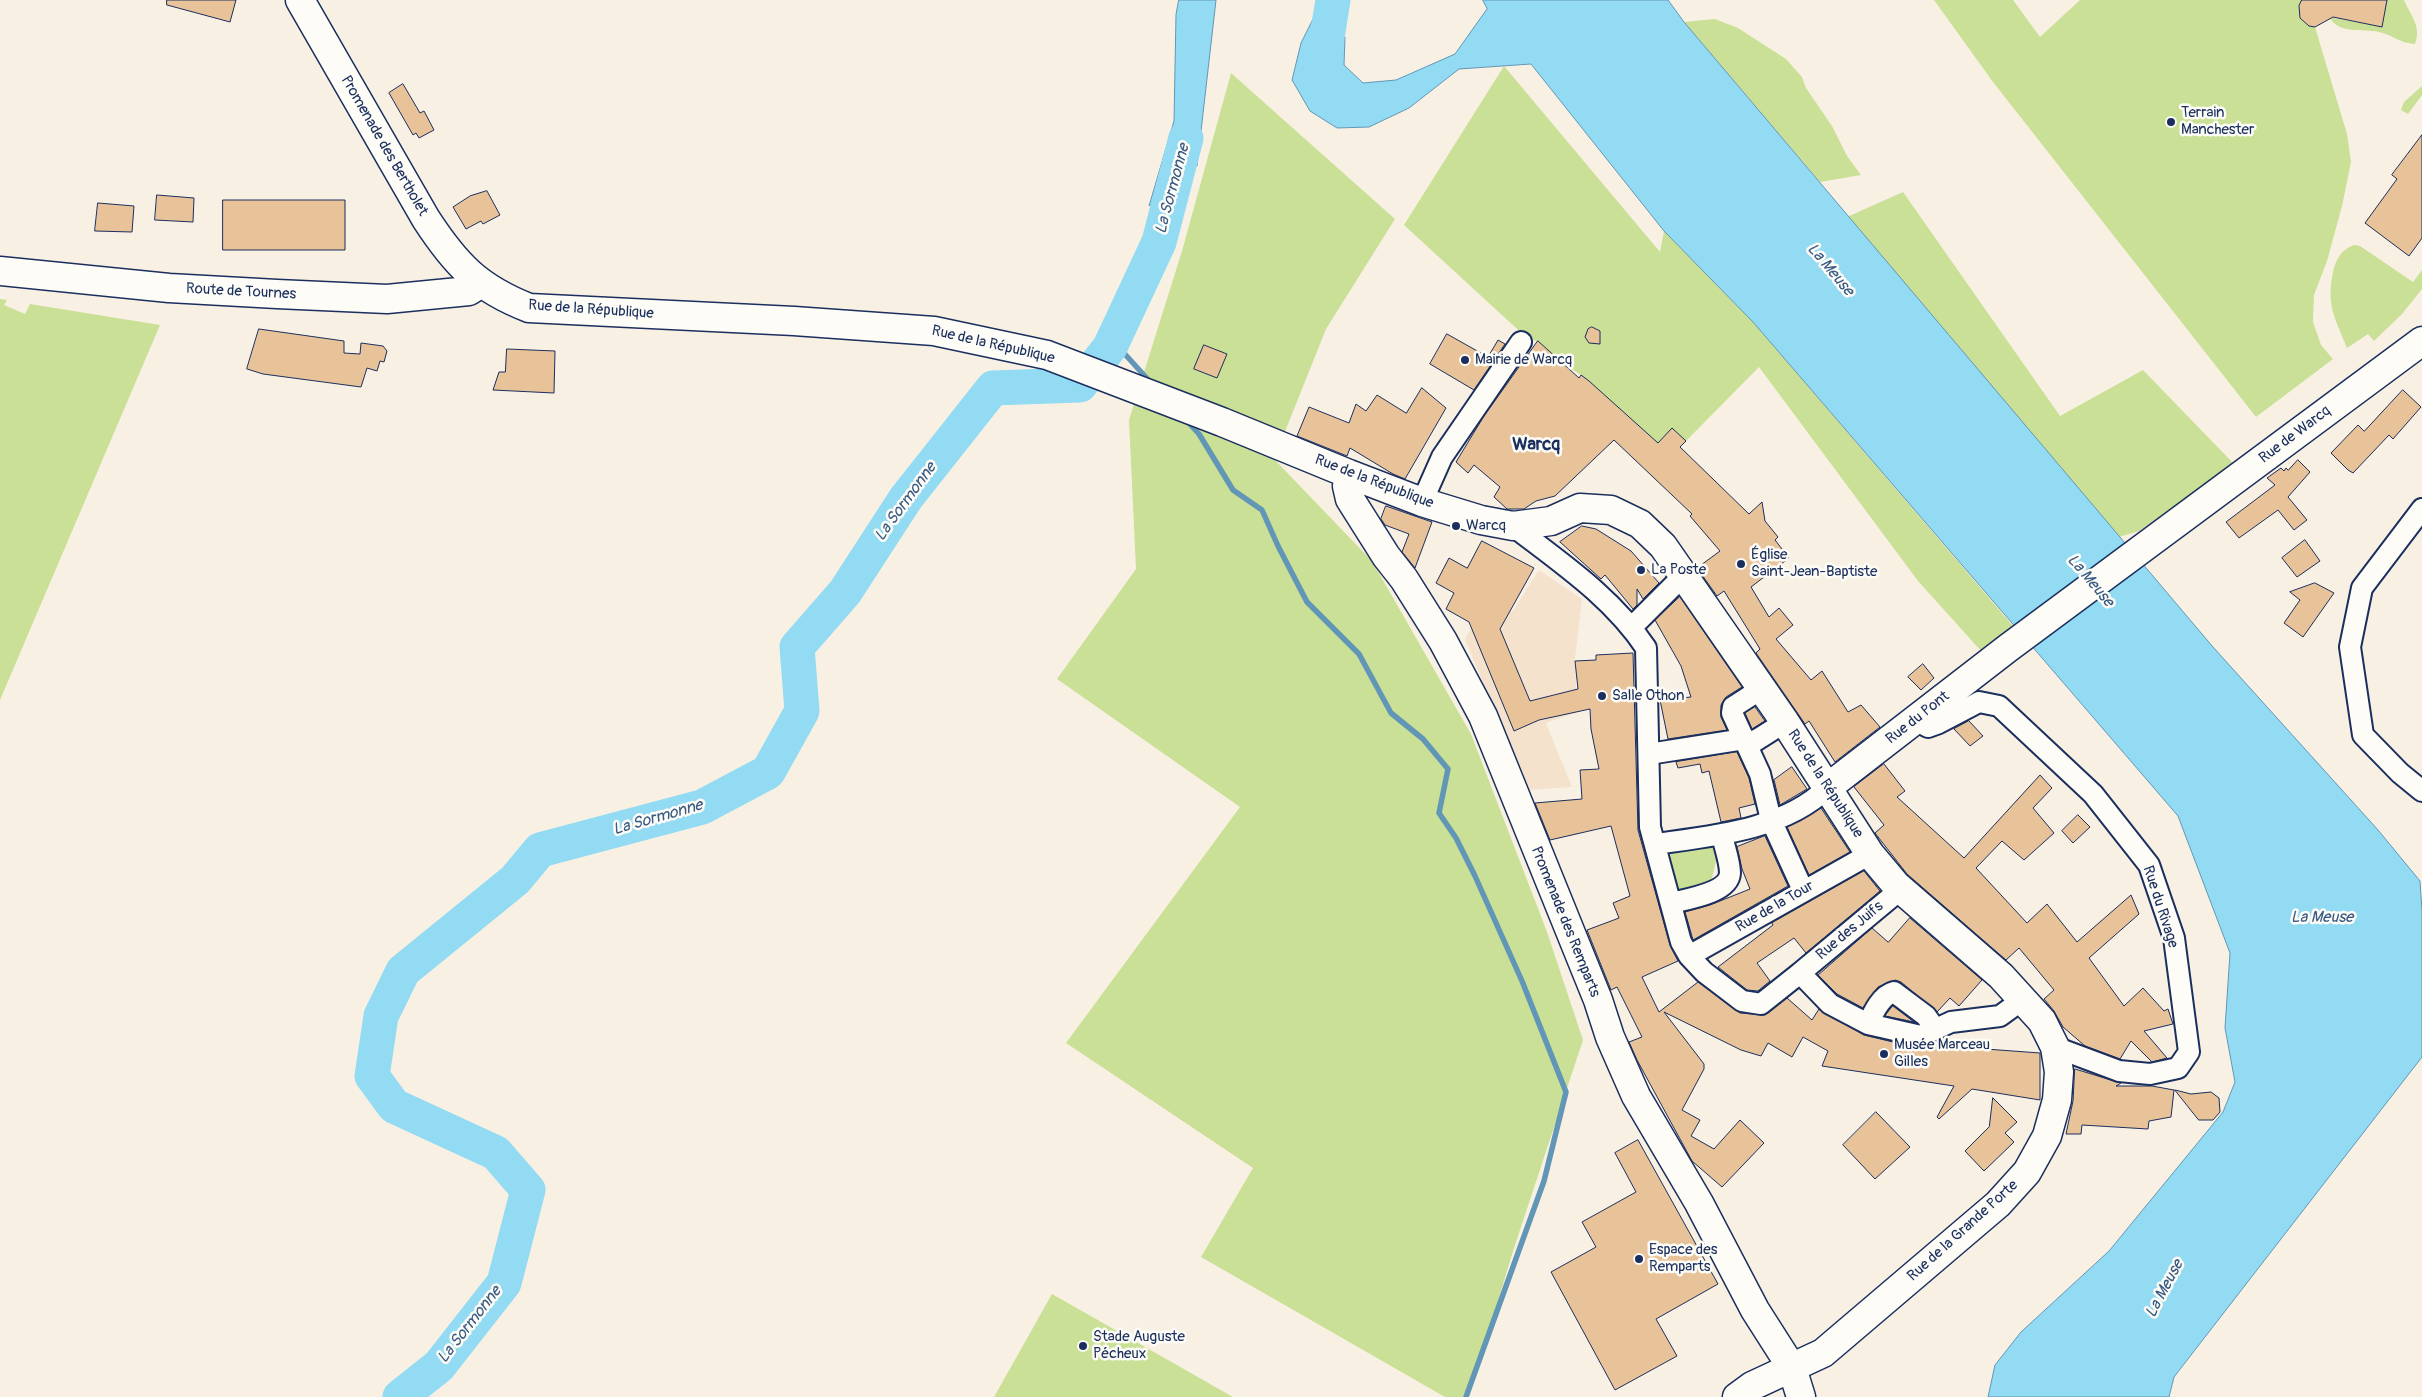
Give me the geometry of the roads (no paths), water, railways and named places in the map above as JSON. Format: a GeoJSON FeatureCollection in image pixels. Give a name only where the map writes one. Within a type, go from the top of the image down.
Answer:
{"type":"FeatureCollection","features":[{"type":"Feature","properties":{"kind":"main road","name":"Promenade des Bertholet"},"geometry":{"type":"LineString","coordinates":[[300,0],[426,219],[447,252],[480,284]]}},
{"type":"Feature","properties":{"kind":"main road","name":"Route de Tournes"},"geometry":{"type":"LineString","coordinates":[[0,271],[169,288],[387,299],[469,291],[480,284]]}},
{"type":"Feature","properties":{"kind":"main road","name":"Rue de la République"},"geometry":{"type":"LineString","coordinates":[[480,284],[502,297],[529,308],[794,320],[934,331],[1046,355],[1222,422],[1422,502],[1481,520],[1513,526],[1551,521],[1580,508],[1611,510],[1640,524],[1663,546],[1785,722],[1870,854],[1901,889],[1993,969],[2022,1000]]}},
{"type":"Feature","properties":{"kind":"main road","name":"Rue de Warcq"},"geometry":{"type":"LineString","coordinates":[[2008,648],[2422,341]]}},
{"type":"Feature","properties":{"kind":"main road","name":"Promenade des Remparts"},"geometry":{"type":"LineString","coordinates":[[1349,474],[1346,486],[1350,499],[1386,556],[1404,579],[1443,642],[1483,716],[1598,1000],[1610,1037],[1636,1096],[1699,1203],[1754,1310],[1792,1368],[1801,1397]]}},
{"type":"Feature","properties":{"kind":"main road","name":"Rue du Pont"},"geometry":{"type":"LineString","coordinates":[[1827,788],[2008,648]]}},
{"type":"Feature","properties":{"kind":"main road","name":"Rue de la Grande Porte"},"geometry":{"type":"LineString","coordinates":[[1736,1397],[1752,1386],[1823,1353],[1998,1204],[2027,1172],[2047,1136],[2057,1100],[2059,1072],[2055,1047],[2042,1021],[2022,1000]]}},
{"type":"Feature","properties":{"kind":"street"},"geometry":{"type":"LineString","coordinates":[[1422,502],[1442,457],[1520,342]]}},
{"type":"Feature","properties":{"kind":"street"},"geometry":{"type":"LineString","coordinates":[[2422,508],[2362,588],[2350,647],[2363,735],[2400,773],[2422,791]]}},
{"type":"Feature","properties":{"kind":"street"},"geometry":{"type":"LineString","coordinates":[[1513,526],[1601,593],[1632,627],[1646,648],[1650,827],[1687,952]]}},
{"type":"Feature","properties":{"kind":"street"},"geometry":{"type":"LineString","coordinates":[[1632,627],[1683,576]]}},
{"type":"Feature","properties":{"kind":"street"},"geometry":{"type":"LineString","coordinates":[[1761,689],[1733,707],[1732,713],[1760,774],[1771,820],[1803,890]]}},
{"type":"Feature","properties":{"kind":"street","name":"Rue du Rivage"},"geometry":{"type":"LineString","coordinates":[[1915,720],[1928,727],[1940,724],[1979,702],[1999,706],[2093,794],[2149,865],[2174,938],[2189,1052],[2178,1068],[2150,1074],[2120,1071],[2055,1047]]}},
{"type":"Feature","properties":{"kind":"street"},"geometry":{"type":"LineString","coordinates":[[1649,754],[1738,740],[1755,741],[1785,722]]}},
{"type":"Feature","properties":{"kind":"street"},"geometry":{"type":"LineString","coordinates":[[1655,844],[1722,835],[1771,820],[1814,801],[1827,788]]}},
{"type":"Feature","properties":{"kind":"street"},"geometry":{"type":"LineString","coordinates":[[1671,903],[1720,889],[1727,882],[1730,873],[1722,835]]}},
{"type":"Feature","properties":{"kind":"street","name":"Rue de la Tour"},"geometry":{"type":"LineString","coordinates":[[1687,952],[1870,854]]}},
{"type":"Feature","properties":{"kind":"street","name":"Rue des Juifs"},"geometry":{"type":"LineString","coordinates":[[1687,952],[1704,972],[1742,1001],[1761,1004],[1901,889]]}},
{"type":"Feature","properties":{"kind":"street"},"geometry":{"type":"LineString","coordinates":[[1800,973],[1830,1004],[1868,1024],[1921,1036],[1951,1022],[2000,1016],[2022,1000]]}},
{"type":"Feature","properties":{"kind":"street"},"geometry":{"type":"LineString","coordinates":[[1868,1024],[1874,1012],[1888,994],[1894,992],[1926,1016],[1936,1029]]}},
{"type":"Feature","properties":{"kind":"water"},"geometry":{"type":"Polygon","coordinates":[[[1179,0],[1216,0],[1197,166],[1149,206],[1174,121],[1176,15],[1179,0]]]}},
{"type":"Feature","properties":{"kind":"water","name":"La Meuse"},"geometry":{"type":"Polygon","coordinates":[[[1483,0],[1668,0],[1684,22],[2213,647],[2378,830],[2420,881],[2422,911],[2422,1057],[2174,1377],[2169,1397],[1988,1397],[1995,1365],[2021,1332],[2109,1251],[2223,1112],[2235,1082],[2225,1028],[2230,953],[2178,816],[1753,322],[1664,231],[1531,64],[1459,69],[1409,108],[1369,127],[1337,128],[1310,111],[1292,80],[1301,43],[1318,9],[1345,37],[1344,65],[1363,83],[1396,80],[1455,54],[1487,9],[1483,0]]]}},
{"type":"Feature","properties":{"kind":"waterway","name":"La Sormonne"},"geometry":{"type":"LineString","coordinates":[[1322,68],[1333,0]]}},
{"type":"Feature","properties":{"kind":"waterway","name":"La Sormonne"},"geometry":{"type":"LineString","coordinates":[[400,1397],[439,1366],[504,1283],[528,1190],[496,1153],[394,1106],[372,1076],[381,1016],[403,971],[515,880],[540,850],[702,807],[768,772],[802,711],[797,647],[845,592],[906,498],[993,388],[1080,385],[1110,347],[1159,242],[1186,138]]}},
{"type":"Feature","properties":{"kind":"waterway"},"geometry":{"type":"LineString","coordinates":[[1113,341],[1152,384]]}},
{"type":"Feature","properties":{"kind":"waterway"},"geometry":{"type":"LineString","coordinates":[[1186,420],[1199,434],[1233,490],[1262,510],[1307,602],[1359,654],[1391,713],[1423,739],[1448,769],[1439,813],[1456,838],[1475,876],[1522,981],[1566,1092],[1544,1181],[1466,1397]]}},
{"type":"Feature","properties":{"kind":"place","name":"Terrain Manchester"},"geometry":{"type":"Point","coordinates":[2171,122]}},
{"type":"Feature","properties":{"kind":"place","name":"Mairie de Warcq"},"geometry":{"type":"Point","coordinates":[1465,360]}},
{"type":"Feature","properties":{"kind":"place","name":"Warcq"},"geometry":{"type":"Point","coordinates":[1456,526]}},
{"type":"Feature","properties":{"kind":"place","name":"Église Saint-Jean-Baptiste"},"geometry":{"type":"Point","coordinates":[1741,564]}},
{"type":"Feature","properties":{"kind":"place","name":"La Poste"},"geometry":{"type":"Point","coordinates":[1641,570]}},
{"type":"Feature","properties":{"kind":"place","name":"Salle Othon"},"geometry":{"type":"Point","coordinates":[1602,696]}},
{"type":"Feature","properties":{"kind":"place","name":"Musée Marceau Gilles"},"geometry":{"type":"Point","coordinates":[1884,1054]}},
{"type":"Feature","properties":{"kind":"place","name":"Espace des Remparts"},"geometry":{"type":"Point","coordinates":[1639,1259]}},
{"type":"Feature","properties":{"kind":"place","name":"Stade Auguste Pécheux"},"geometry":{"type":"Point","coordinates":[1083,1346]}},
{"type":"Feature","properties":{"kind":"district","name":"Warcq"},"geometry":{"type":"Point","coordinates":[1536,445]}}]}
